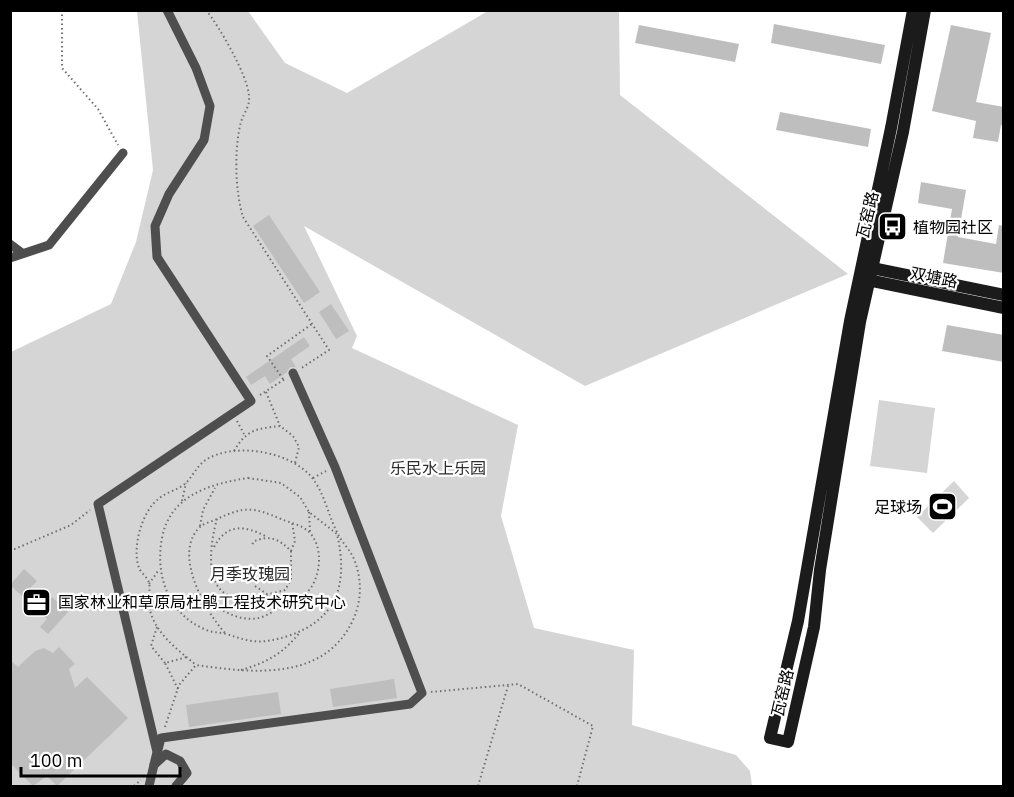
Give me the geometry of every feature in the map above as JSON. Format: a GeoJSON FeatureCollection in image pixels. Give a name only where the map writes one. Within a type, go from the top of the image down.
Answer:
{"type":"FeatureCollection","features":[{"type":"Feature","properties":{"kind":"main road","name":"瓦窑路"},"geometry":{"type":"LineString","coordinates":[[913,10],[804,593],[770,738],[788,742],[814,627],[833,486],[860,321],[865,273],[903,132],[925,10]]}},
{"type":"Feature","properties":{"kind":"main road","name":"双塘路"},"geometry":{"type":"LineString","coordinates":[[865,273],[1004,295]]}},
{"type":"Feature","properties":{"kind":"main road","name":"双塘路"},"geometry":{"type":"LineString","coordinates":[[865,273],[1004,308]]}},
{"type":"Feature","properties":{"kind":"street"},"geometry":{"type":"LineString","coordinates":[[157,752],[98,504],[251,401],[157,257],[155,226],[170,194],[204,140],[210,106],[196,68],[167,10]]}},
{"type":"Feature","properties":{"kind":"street"},"geometry":{"type":"LineString","coordinates":[[10,258],[49,245],[123,153]]}},
{"type":"Feature","properties":{"kind":"street"},"geometry":{"type":"LineString","coordinates":[[10,244],[22,253]]}},
{"type":"Feature","properties":{"kind":"street"},"geometry":{"type":"LineString","coordinates":[[148,786],[162,738],[410,704],[422,693],[334,467],[293,373]]}},
{"type":"Feature","properties":{"kind":"street"},"geometry":{"type":"LineString","coordinates":[[153,766],[166,754],[180,761],[187,773],[176,786]]}},
{"type":"Feature","properties":{"kind":"path"},"geometry":{"type":"LineString","coordinates":[[62,10],[62,68],[98,109],[123,153]]}},
{"type":"Feature","properties":{"kind":"path"},"geometry":{"type":"LineString","coordinates":[[206,10],[220,28],[249,93],[249,107],[241,121],[236,192],[243,217],[329,350],[251,401]]}},
{"type":"Feature","properties":{"kind":"path"},"geometry":{"type":"LineString","coordinates":[[284,380],[267,356],[312,324]]}},
{"type":"Feature","properties":{"kind":"path"},"geometry":{"type":"LineString","coordinates":[[266,391],[280,426],[293,436],[299,447],[295,463]]}},
{"type":"Feature","properties":{"kind":"path"},"geometry":{"type":"LineString","coordinates":[[234,412],[238,427],[244,434]]}},
{"type":"Feature","properties":{"kind":"path"},"geometry":{"type":"LineString","coordinates":[[234,451],[244,434],[260,428],[280,426]]}},
{"type":"Feature","properties":{"kind":"path"},"geometry":{"type":"LineString","coordinates":[[149,584],[139,568],[138,534],[154,502],[165,492],[186,483],[205,461],[234,451],[253,451],[295,463],[313,478],[326,503],[337,534],[342,575],[338,593],[329,610],[315,624],[300,632],[275,640],[252,643],[225,633],[203,629],[184,616],[162,586],[159,570],[163,533],[169,518],[196,490],[215,488],[227,481],[248,478],[281,483],[300,497],[309,512],[337,534],[350,551],[359,572],[358,610],[349,629],[318,660],[300,667],[239,671],[196,665],[157,627],[152,619],[148,602],[149,584],[159,570]]}},
{"type":"Feature","properties":{"kind":"path"},"geometry":{"type":"LineString","coordinates":[[313,478],[334,467]]}},
{"type":"Feature","properties":{"kind":"path"},"geometry":{"type":"LineString","coordinates":[[182,502],[186,483]]}},
{"type":"Feature","properties":{"kind":"path"},"geometry":{"type":"LineString","coordinates":[[215,488],[203,510],[200,526],[188,548],[188,561],[205,605],[225,633]]}},
{"type":"Feature","properties":{"kind":"path"},"geometry":{"type":"LineString","coordinates":[[10,551],[71,525],[98,504]]}},
{"type":"Feature","properties":{"kind":"path"},"geometry":{"type":"LineString","coordinates":[[200,526],[231,511],[249,509],[267,511],[310,532]]}},
{"type":"Feature","properties":{"kind":"path"},"geometry":{"type":"LineString","coordinates":[[202,594],[215,607],[242,618],[271,612],[277,606],[295,599],[310,589],[318,571],[318,552],[310,532],[309,512]]}},
{"type":"Feature","properties":{"kind":"path"},"geometry":{"type":"LineString","coordinates":[[217,519],[212,549],[213,573],[222,592],[247,599],[285,590],[291,580],[291,552],[295,542],[292,522]]}},
{"type":"Feature","properties":{"kind":"path"},"geometry":{"type":"LineString","coordinates":[[212,549],[220,536],[236,528],[250,528],[270,538]]}},
{"type":"Feature","properties":{"kind":"path"},"geometry":{"type":"LineString","coordinates":[[252,547],[253,542],[264,537],[280,540],[291,552]]}},
{"type":"Feature","properties":{"kind":"path"},"geometry":{"type":"LineString","coordinates":[[255,586],[267,594]]}},
{"type":"Feature","properties":{"kind":"path"},"geometry":{"type":"LineString","coordinates":[[157,627],[151,646],[165,663],[178,689]]}},
{"type":"Feature","properties":{"kind":"path"},"geometry":{"type":"LineString","coordinates":[[239,671],[275,657],[290,645],[300,632]]}},
{"type":"Feature","properties":{"kind":"path"},"geometry":{"type":"LineString","coordinates":[[165,663],[187,657]]}},
{"type":"Feature","properties":{"kind":"path"},"geometry":{"type":"LineString","coordinates":[[162,738],[178,689],[196,665]]}},
{"type":"Feature","properties":{"kind":"path"},"geometry":{"type":"LineString","coordinates":[[422,693],[518,684],[592,726],[577,786]]}},
{"type":"Feature","properties":{"kind":"path"},"geometry":{"type":"LineString","coordinates":[[478,786],[508,685]]}},
{"type":"Feature","properties":{"kind":"green space"},"geometry":{"type":"Polygon","coordinates":[[[137,11],[248,11],[285,63],[347,93],[488,11],[619,11],[620,95],[848,274],[585,386],[304,226],[357,336],[352,348],[518,425],[501,516],[534,628],[634,650],[632,725],[736,755],[750,771],[752,786],[11,786],[11,352],[111,304],[136,242],[153,170],[137,11]]]}},
{"type":"Feature","properties":{"kind":"green space"},"geometry":{"type":"Polygon","coordinates":[[[879,400],[935,408],[927,473],[870,466],[879,400]]]}},
{"type":"Feature","properties":{"kind":"green space","name":"足球场"},"geometry":{"type":"Polygon","coordinates":[[[954,481],[969,498],[933,533],[917,517],[954,481]]]}},
{"type":"Feature","properties":{"kind":"building"},"geometry":{"type":"Polygon","coordinates":[[[774,24],[885,45],[881,64],[771,43],[774,24]]]}},
{"type":"Feature","properties":{"kind":"building"},"geometry":{"type":"Polygon","coordinates":[[[639,25],[739,44],[735,62],[635,43],[639,25]]]}},
{"type":"Feature","properties":{"kind":"building"},"geometry":{"type":"Polygon","coordinates":[[[951,25],[991,33],[976,102],[1004,107],[1004,126],[1001,125],[998,142],[973,138],[976,121],[932,111],[951,25]]]}},
{"type":"Feature","properties":{"kind":"building"},"geometry":{"type":"Polygon","coordinates":[[[780,112],[871,129],[868,147],[776,130],[780,112]]]}},
{"type":"Feature","properties":{"kind":"building"},"geometry":{"type":"Polygon","coordinates":[[[921,182],[966,190],[958,237],[996,244],[999,225],[1004,226],[1004,273],[943,263],[952,209],[918,203],[921,182]]]}},
{"type":"Feature","properties":{"kind":"building"},"geometry":{"type":"Polygon","coordinates":[[[269,215],[320,292],[304,303],[253,226],[269,215]]]}},
{"type":"Feature","properties":{"kind":"building"},"geometry":{"type":"Polygon","coordinates":[[[331,304],[349,331],[336,339],[319,312],[331,304]]]}},
{"type":"Feature","properties":{"kind":"building"},"geometry":{"type":"Polygon","coordinates":[[[947,325],[1004,335],[1004,362],[942,351],[947,325]]]}},
{"type":"Feature","properties":{"kind":"building"},"geometry":{"type":"Polygon","coordinates":[[[304,337],[310,346],[291,359],[296,367],[290,367],[286,373],[270,384],[265,376],[251,385],[246,377],[304,337]]]}},
{"type":"Feature","properties":{"kind":"building","name":"国家林业和草原局杜鹃工程技术研究中心"},"geometry":{"type":"Polygon","coordinates":[[[24,569],[37,581],[30,588],[47,603],[52,597],[68,612],[48,634],[40,627],[47,619],[10,585],[24,569]]]}},
{"type":"Feature","properties":{"kind":"building"},"geometry":{"type":"Polygon","coordinates":[[[59,647],[75,664],[69,669],[75,688],[87,677],[128,718],[57,786],[47,776],[33,786],[10,763],[10,660],[18,667],[35,651],[44,648],[53,653],[59,647]]]}},
{"type":"Feature","properties":{"kind":"building"},"geometry":{"type":"Polygon","coordinates":[[[394,679],[397,698],[333,707],[330,689],[394,679]]]}},
{"type":"Feature","properties":{"kind":"building"},"geometry":{"type":"Polygon","coordinates":[[[278,692],[281,714],[189,727],[186,705],[278,692]]]}},
{"type":"Feature","properties":{"kind":"place","name":"植物园社区"},"geometry":{"type":"Point","coordinates":[892,227]}},
{"type":"Feature","properties":{"kind":"place","name":"足球场"},"geometry":{"type":"Point","coordinates":[943,507]}},
{"type":"Feature","properties":{"kind":"place","name":"国家林业和草原局杜鹃工程技术研究中心"},"geometry":{"type":"Point","coordinates":[37,602]}},
{"type":"Feature","properties":{"kind":"park label","name":"乐民水上乐园"},"geometry":{"type":"Point","coordinates":[438,468]}},
{"type":"Feature","properties":{"kind":"park label","name":"月季玫瑰园"},"geometry":{"type":"Point","coordinates":[250,574]}}]}
